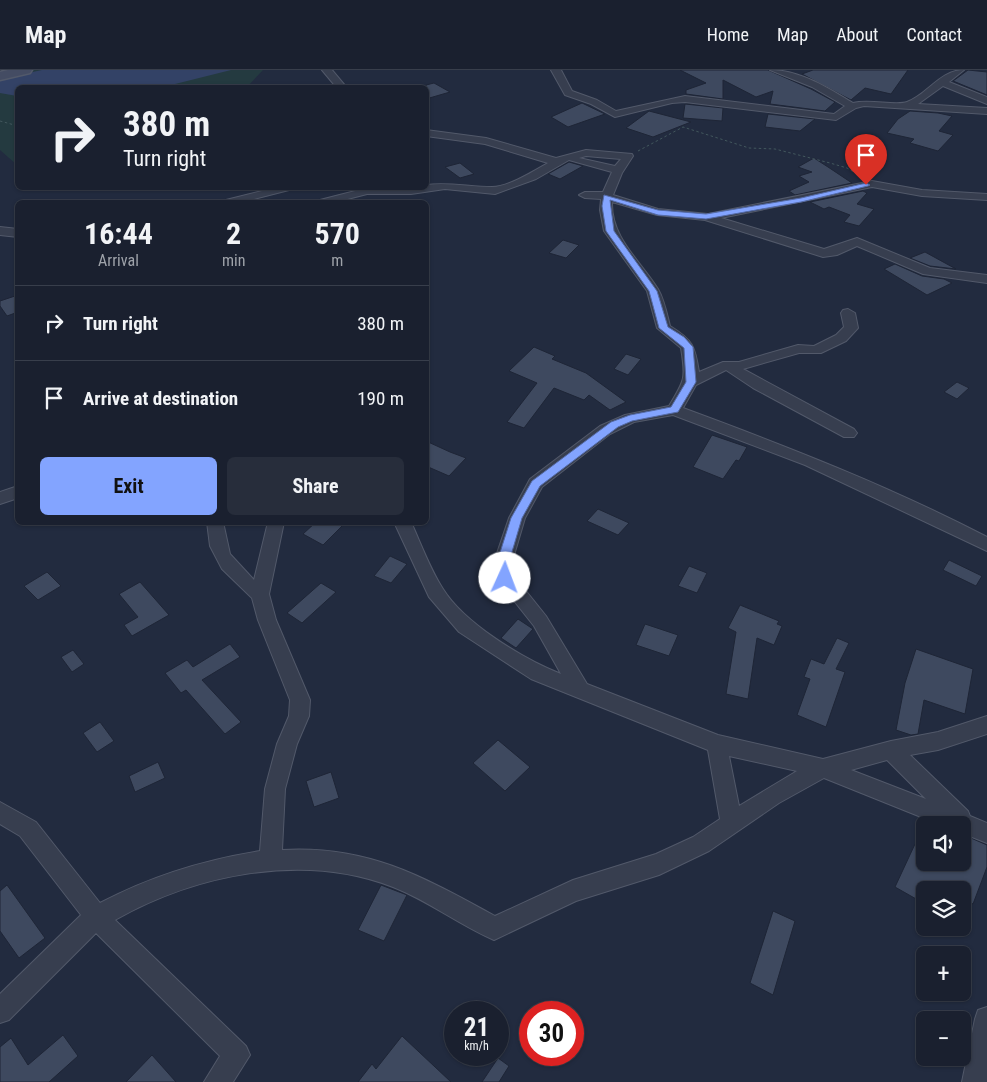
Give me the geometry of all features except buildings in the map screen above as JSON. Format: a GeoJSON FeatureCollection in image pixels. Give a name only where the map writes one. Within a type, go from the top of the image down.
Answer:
{"type":"FeatureCollection","features":[{"type":"Feature","properties":{"kind":"street"},"geometry":{"type":"LineString","coordinates":[[0,76],[26,70]]}},
{"type":"Feature","properties":{"kind":"street"},"geometry":{"type":"LineString","coordinates":[[327,70],[340,85]]}},
{"type":"Feature","properties":{"kind":"street"},"geometry":{"type":"LineString","coordinates":[[561,70],[556,70],[568,93],[594,102],[615,114],[679,99],[836,116],[852,106],[870,103],[987,111]]}},
{"type":"Feature","properties":{"kind":"street"},"geometry":{"type":"LineString","coordinates":[[775,70],[815,85],[852,106]]}},
{"type":"Feature","properties":{"kind":"street"},"geometry":{"type":"LineString","coordinates":[[910,105],[959,70]]}},
{"type":"Feature","properties":{"kind":"street"},"geometry":{"type":"LineString","coordinates":[[942,82],[987,101]]}},
{"type":"Feature","properties":{"kind":"street"},"geometry":{"type":"LineString","coordinates":[[429,133],[486,141],[560,160],[617,170]]}},
{"type":"Feature","properties":{"kind":"street"},"geometry":{"type":"LineString","coordinates":[[429,189],[445,186],[495,191],[532,177],[560,160],[586,153],[628,156]]}},
{"type":"Feature","properties":{"kind":"street"},"geometry":{"type":"LineString","coordinates":[[628,156],[617,170],[606,196],[605,206],[610,231],[653,291],[664,328],[680,338],[688,347],[691,382]]}},
{"type":"Feature","properties":{"kind":"street"},"geometry":{"type":"LineString","coordinates":[[706,217],[872,184],[922,193],[987,197]]}},
{"type":"Feature","properties":{"kind":"street"},"geometry":{"type":"LineString","coordinates":[[241,200],[278,190]]}},
{"type":"Feature","properties":{"kind":"street"},"geometry":{"type":"LineString","coordinates":[[332,200],[367,191],[423,190]]}},
{"type":"Feature","properties":{"kind":"street"},"geometry":{"type":"LineString","coordinates":[[585,195],[606,196],[658,212],[706,217],[823,253],[833,252],[857,242],[927,271],[986,280]]}},
{"type":"Feature","properties":{"kind":"street"},"geometry":{"type":"LineString","coordinates":[[0,231],[15,233]]}},
{"type":"Feature","properties":{"kind":"street"},"geometry":{"type":"LineString","coordinates":[[674,410],[691,382],[711,371],[729,366],[748,364],[798,349],[816,350],[832,343],[841,338],[851,328],[848,314]]}},
{"type":"Feature","properties":{"kind":"street"},"geometry":{"type":"LineString","coordinates":[[729,366],[774,395],[849,433]]}},
{"type":"Feature","properties":{"kind":"street"},"geometry":{"type":"LineString","coordinates":[[580,690],[540,621],[505,578],[503,562],[517,518],[536,483],[605,430],[630,418],[674,410],[811,461],[944,522],[987,545]]}},
{"type":"Feature","properties":{"kind":"street"},"geometry":{"type":"LineString","coordinates":[[0,498],[15,493]]}},
{"type":"Feature","properties":{"kind":"street"},"geometry":{"type":"LineString","coordinates":[[216,525],[223,559],[234,573],[260,594]]}},
{"type":"Feature","properties":{"kind":"street"},"geometry":{"type":"LineString","coordinates":[[270,861],[275,789],[287,744],[299,716],[300,700],[267,620],[260,594],[275,525]]}},
{"type":"Feature","properties":{"kind":"street"},"geometry":{"type":"LineString","coordinates":[[403,525],[435,592],[449,611],[465,627],[538,674],[717,744],[823,768],[947,816]]}},
{"type":"Feature","properties":{"kind":"street"},"geometry":{"type":"LineString","coordinates":[[0,1011],[97,918],[166,883],[212,871],[270,861],[322,860],[365,867],[407,881],[494,928],[573,890],[658,864],[701,844],[732,825],[772,796],[823,768],[891,750],[938,741],[987,725]]}},
{"type":"Feature","properties":{"kind":"street"},"geometry":{"type":"LineString","coordinates":[[717,744],[732,825]]}},
{"type":"Feature","properties":{"kind":"street"},"geometry":{"type":"LineString","coordinates":[[891,750],[958,816]]}},
{"type":"Feature","properties":{"kind":"street"},"geometry":{"type":"LineString","coordinates":[[0,812],[28,829],[97,918],[237,1055],[217,1082]]}},
{"type":"Feature","properties":{"kind":"street"},"geometry":{"type":"LineString","coordinates":[[971,825],[987,832]]}},
{"type":"Feature","properties":{"kind":"street"},"geometry":{"type":"LineString","coordinates":[[975,1082],[987,1019]]}},
{"type":"Feature","properties":{"kind":"path"},"geometry":{"type":"LineString","coordinates":[[0,121],[15,125]]}},
{"type":"Feature","properties":{"kind":"path"},"geometry":{"type":"LineString","coordinates":[[628,156],[683,128],[749,148],[775,148],[847,168],[872,184]]}},
{"type":"Feature","properties":{"kind":"green space"},"geometry":{"type":"Polygon","coordinates":[[[12,70],[263,70],[249,85],[15,85],[15,163],[0,150],[0,90],[12,70]]]}},
{"type":"Feature","properties":{"kind":"water"},"geometry":{"type":"Polygon","coordinates":[[[42,70],[231,70],[165,85],[15,85],[15,96],[0,93],[0,79],[42,70]]]}},
{"type":"Feature","properties":{"kind":"route"},"geometry":{"type":"LineString","coordinates":[[505,578],[502,570],[503,562],[517,518],[536,483],[605,430],[630,418],[674,410],[691,382],[692,372],[688,347],[680,338],[664,328],[658,302],[653,291],[610,231],[605,206],[606,196],[638,208],[669,214],[693,214],[706,217],[801,200],[866,185]]}}]}
